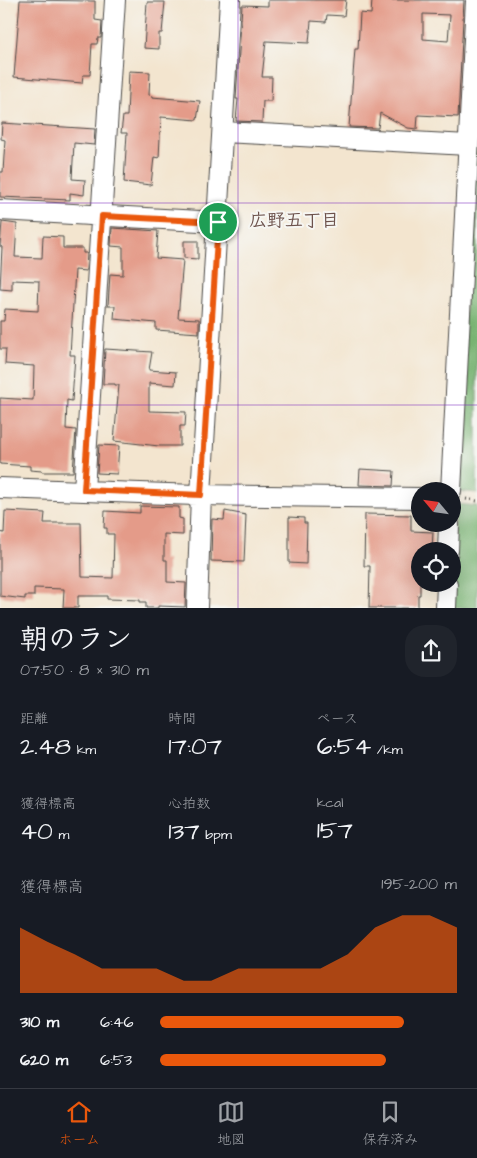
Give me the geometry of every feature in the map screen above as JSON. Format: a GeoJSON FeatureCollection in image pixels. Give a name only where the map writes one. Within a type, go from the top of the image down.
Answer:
{"type":"FeatureCollection","features":[{"type":"Feature","properties":{"kind":"street"},"geometry":{"type":"LineString","coordinates":[[84,490],[115,0]]}},
{"type":"Feature","properties":{"kind":"street"},"geometry":{"type":"LineString","coordinates":[[197,608],[201,495],[230,0]]}},
{"type":"Feature","properties":{"kind":"street"},"geometry":{"type":"LineString","coordinates":[[451,482],[476,0]]}},
{"type":"Feature","properties":{"kind":"street"},"geometry":{"type":"LineString","coordinates":[[223,132],[468,144]]}},
{"type":"Feature","properties":{"kind":"street"},"geometry":{"type":"LineString","coordinates":[[0,210],[218,222]]}},
{"type":"Feature","properties":{"kind":"street"},"geometry":{"type":"LineString","coordinates":[[0,488],[201,495],[411,498]]}},
{"type":"Feature","properties":{"kind":"street"},"geometry":{"type":"LineString","coordinates":[[446,608],[447,592]]}},
{"type":"Feature","properties":{"kind":"green space"},"geometry":{"type":"Polygon","coordinates":[[[477,71],[477,493],[461,491],[461,482],[456,482],[477,71]]]}},
{"type":"Feature","properties":{"kind":"green space"},"geometry":{"type":"Polygon","coordinates":[[[461,504],[477,506],[477,608],[451,608],[452,592],[461,592],[461,542],[454,542],[455,532],[461,532],[461,504]]]}},
{"type":"Feature","properties":{"kind":"building"},"geometry":{"type":"Polygon","coordinates":[[[20,0],[95,1],[95,20],[102,21],[101,38],[98,38],[97,44],[92,44],[90,75],[83,75],[82,83],[14,77],[20,0]]]}},
{"type":"Feature","properties":{"kind":"building"},"geometry":{"type":"Polygon","coordinates":[[[268,0],[346,0],[344,16],[327,15],[326,22],[311,21],[309,43],[266,41],[262,77],[272,77],[271,101],[263,101],[262,122],[236,121],[242,5],[268,6],[268,0]]]}},
{"type":"Feature","properties":{"kind":"building"},"geometry":{"type":"Polygon","coordinates":[[[372,0],[464,0],[458,117],[418,115],[417,129],[408,128],[380,113],[378,128],[349,127],[355,49],[358,49],[360,13],[371,14],[372,0]],[[423,14],[423,39],[448,41],[450,15],[423,14]]]}},
{"type":"Feature","properties":{"kind":"building"},"geometry":{"type":"Polygon","coordinates":[[[147,2],[165,2],[162,33],[159,33],[159,49],[144,48],[147,2]]]}},
{"type":"Feature","properties":{"kind":"building"},"geometry":{"type":"Polygon","coordinates":[[[129,71],[150,72],[149,95],[152,97],[200,101],[197,120],[161,117],[159,158],[154,157],[151,185],[124,182],[127,133],[121,133],[123,116],[127,116],[129,71]]]}},
{"type":"Feature","properties":{"kind":"building"},"geometry":{"type":"Polygon","coordinates":[[[2,123],[95,129],[94,145],[74,143],[72,179],[85,180],[84,195],[70,193],[70,200],[0,197],[0,172],[3,172],[5,140],[1,139],[2,123]]]}},
{"type":"Feature","properties":{"kind":"building"},"geometry":{"type":"Polygon","coordinates":[[[2,222],[17,224],[15,257],[42,258],[43,236],[63,237],[63,248],[83,248],[83,253],[87,253],[86,271],[75,270],[70,355],[75,355],[72,401],[67,400],[66,429],[76,430],[73,472],[42,472],[30,470],[30,466],[0,464],[0,398],[33,400],[34,366],[5,364],[6,349],[0,349],[0,321],[4,321],[5,309],[38,311],[39,281],[12,280],[12,290],[0,289],[2,222]]]}},
{"type":"Feature","properties":{"kind":"building"},"geometry":{"type":"Polygon","coordinates":[[[112,228],[158,231],[156,258],[183,260],[178,318],[199,319],[199,333],[156,330],[156,323],[114,319],[115,306],[108,306],[110,274],[123,275],[123,247],[111,246],[112,228]]]}},
{"type":"Feature","properties":{"kind":"building"},"geometry":{"type":"Polygon","coordinates":[[[184,241],[198,241],[198,259],[184,258],[184,241]]]}},
{"type":"Feature","properties":{"kind":"building"},"geometry":{"type":"Polygon","coordinates":[[[105,349],[152,352],[149,370],[176,372],[175,385],[149,383],[149,411],[186,412],[185,426],[180,426],[180,446],[159,446],[114,441],[119,385],[103,384],[105,349]]]}},
{"type":"Feature","properties":{"kind":"building"},"geometry":{"type":"Polygon","coordinates":[[[99,445],[119,446],[117,474],[97,473],[99,445]]]}},
{"type":"Feature","properties":{"kind":"building"},"geometry":{"type":"Polygon","coordinates":[[[360,469],[394,471],[393,486],[359,485],[360,469]]]}},
{"type":"Feature","properties":{"kind":"building"},"geometry":{"type":"Polygon","coordinates":[[[140,506],[179,507],[179,518],[183,519],[183,535],[164,534],[164,560],[167,560],[167,582],[186,583],[185,607],[158,606],[158,608],[146,608],[146,602],[140,602],[140,600],[107,599],[107,596],[78,596],[78,608],[63,608],[64,589],[34,588],[34,596],[25,596],[25,599],[0,596],[0,532],[4,533],[5,511],[45,513],[44,523],[81,523],[82,577],[113,578],[114,534],[107,534],[107,528],[104,528],[105,511],[140,513],[140,506]]]}},
{"type":"Feature","properties":{"kind":"building"},"geometry":{"type":"Polygon","coordinates":[[[225,511],[246,515],[244,562],[211,561],[212,519],[224,520],[225,511]]]}},
{"type":"Feature","properties":{"kind":"building"},"geometry":{"type":"Polygon","coordinates":[[[365,514],[411,515],[411,532],[433,532],[432,542],[411,542],[411,592],[420,592],[420,595],[418,595],[418,608],[369,608],[370,566],[364,566],[365,514]]]}},
{"type":"Feature","properties":{"kind":"building"},"geometry":{"type":"Polygon","coordinates":[[[289,517],[304,518],[304,523],[307,523],[306,564],[289,563],[289,517]]]}},
{"type":"Feature","properties":{"kind":"district","name":"広野五丁目"},"geometry":{"type":"Point","coordinates":[294,220]}},
{"type":"Feature","properties":{"kind":"route"},"geometry":{"type":"LineString","coordinates":[[102,216],[218,222],[201,495],[84,490],[102,216]]}}]}
